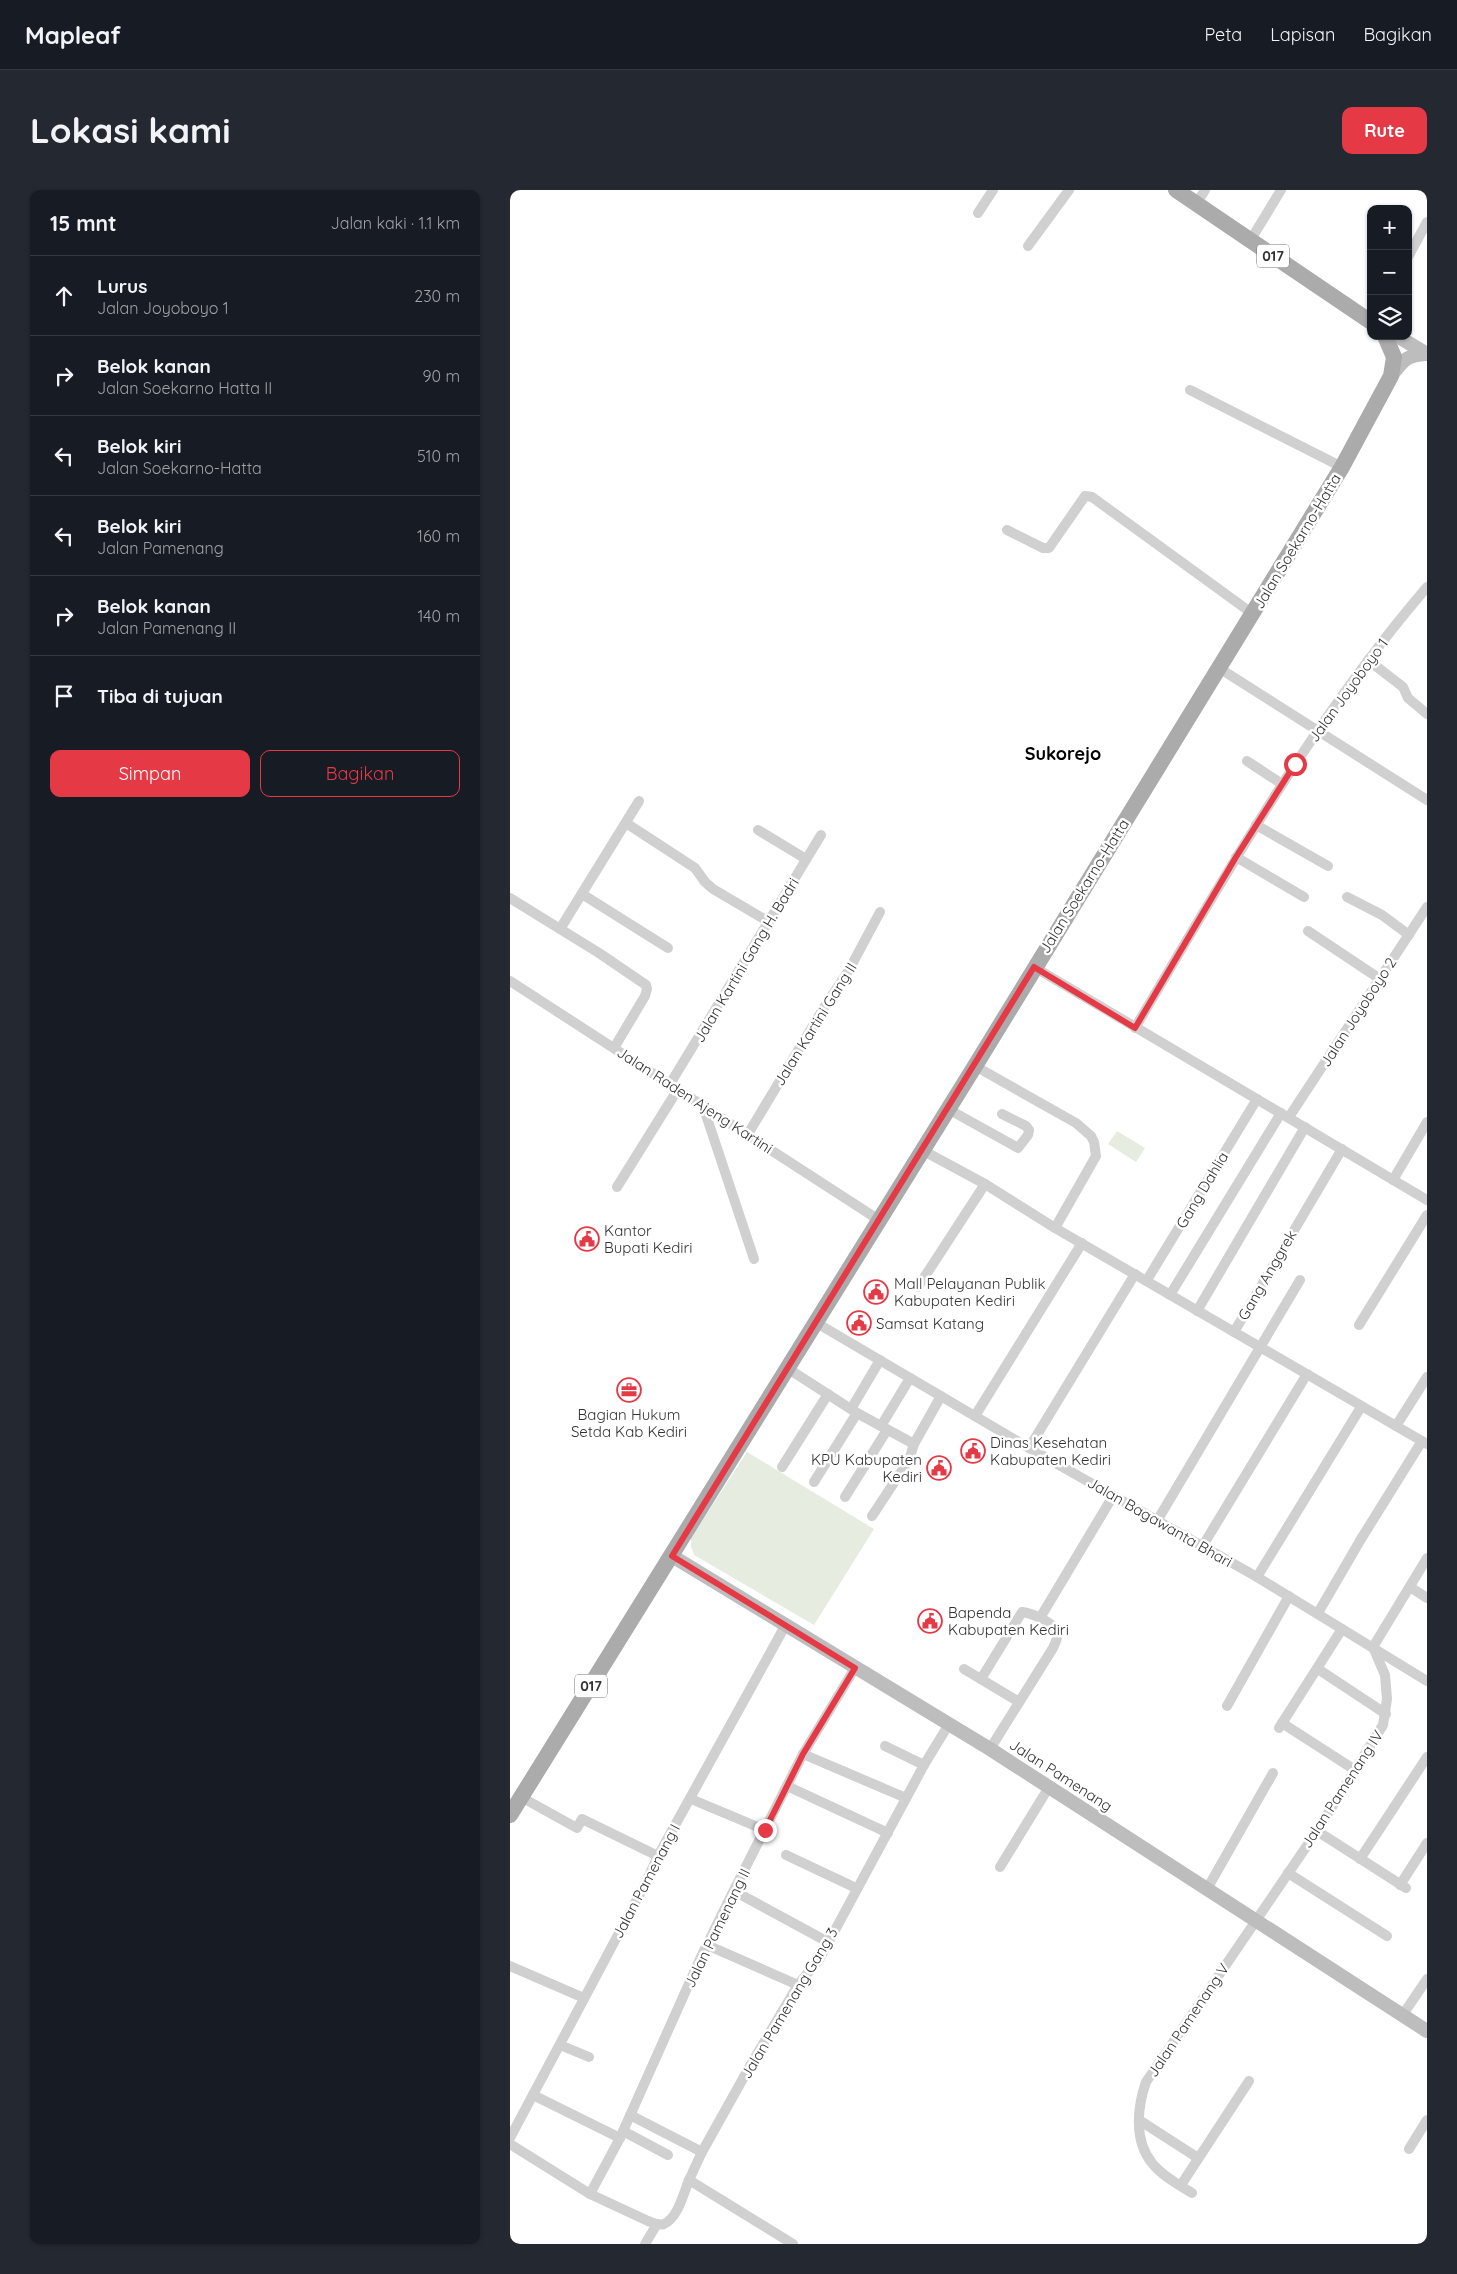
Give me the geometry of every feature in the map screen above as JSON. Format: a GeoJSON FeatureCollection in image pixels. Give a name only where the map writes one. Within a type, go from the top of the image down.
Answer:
{"type":"FeatureCollection","features":[{"type":"Feature","properties":{"kind":"main road","name":"017"},"geometry":{"type":"LineString","coordinates":[[1176,190],[1367,319]]}},
{"type":"Feature","properties":{"kind":"main road","name":"Jalan Soekarno-Hatta"},"geometry":{"type":"LineString","coordinates":[[672,1556],[1342,467],[1391,376],[1394,357],[1387,340]]}},
{"type":"Feature","properties":{"kind":"main road"},"geometry":{"type":"LineString","coordinates":[[1403,340],[1426,354]]}},
{"type":"Feature","properties":{"kind":"main road"},"geometry":{"type":"LineString","coordinates":[[1391,376],[1406,359],[1413,355],[1426,354]]}},
{"type":"Feature","properties":{"kind":"main road","name":"017"},"geometry":{"type":"LineString","coordinates":[[510,1815],[672,1556]]}},
{"type":"Feature","properties":{"kind":"main road","name":"Jalan Pamenang"},"geometry":{"type":"LineString","coordinates":[[672,1556],[990,1749],[1427,2031]]}},
{"type":"Feature","properties":{"kind":"street"},"geometry":{"type":"LineString","coordinates":[[978,213],[993,190]]}},
{"type":"Feature","properties":{"kind":"street"},"geometry":{"type":"LineString","coordinates":[[1028,246],[1069,190]]}},
{"type":"Feature","properties":{"kind":"street"},"geometry":{"type":"LineString","coordinates":[[1196,204],[1205,190]]}},
{"type":"Feature","properties":{"kind":"street"},"geometry":{"type":"LineString","coordinates":[[1250,240],[1282,191]]}},
{"type":"Feature","properties":{"kind":"street"},"geometry":{"type":"LineString","coordinates":[[1412,250],[1427,222]]}},
{"type":"Feature","properties":{"kind":"street"},"geometry":{"type":"LineString","coordinates":[[1190,390],[1342,467]]}},
{"type":"Feature","properties":{"kind":"street"},"geometry":{"type":"LineString","coordinates":[[1007,530],[1043,548],[1049,548],[1085,496],[1092,497],[1253,614]]}},
{"type":"Feature","properties":{"kind":"street","name":"Jalan Joyoboyo 1"},"geometry":{"type":"LineString","coordinates":[[1135,1028],[1236,857],[1282,784],[1368,660],[1427,587]]}},
{"type":"Feature","properties":{"kind":"street"},"geometry":{"type":"LineString","coordinates":[[1368,660],[1403,687],[1408,698],[1427,714]]}},
{"type":"Feature","properties":{"kind":"street"},"geometry":{"type":"LineString","coordinates":[[1219,668],[1427,800]]}},
{"type":"Feature","properties":{"kind":"street"},"geometry":{"type":"LineString","coordinates":[[1247,761],[1282,784]]}},
{"type":"Feature","properties":{"kind":"street"},"geometry":{"type":"LineString","coordinates":[[560,929],[640,801]]}},
{"type":"Feature","properties":{"kind":"street"},"geometry":{"type":"LineString","coordinates":[[626,823],[695,868],[705,882],[713,889],[769,922]]}},
{"type":"Feature","properties":{"kind":"street"},"geometry":{"type":"LineString","coordinates":[[1256,825],[1328,866]]}},
{"type":"Feature","properties":{"kind":"street"},"geometry":{"type":"LineString","coordinates":[[758,830],[806,859]]}},
{"type":"Feature","properties":{"kind":"street","name":"Jalan Kartini Gang H. Badri"},"geometry":{"type":"LineString","coordinates":[[617,1187],[821,835]]}},
{"type":"Feature","properties":{"kind":"street"},"geometry":{"type":"LineString","coordinates":[[1236,857],[1304,897]]}},
{"type":"Feature","properties":{"kind":"street"},"geometry":{"type":"LineString","coordinates":[[582,894],[668,948]]}},
{"type":"Feature","properties":{"kind":"street"},"geometry":{"type":"LineString","coordinates":[[1347,897],[1382,915],[1409,935]]}},
{"type":"Feature","properties":{"kind":"street"},"geometry":{"type":"LineString","coordinates":[[510,898],[599,953],[646,985],[645,996],[614,1048]]}},
{"type":"Feature","properties":{"kind":"street","name":"Jalan Joyoboyo 2"},"geometry":{"type":"LineString","coordinates":[[1170,1295],[1285,1115],[1380,979],[1427,907]]}},
{"type":"Feature","properties":{"kind":"street","name":"Jalan Kartini Gang II"},"geometry":{"type":"LineString","coordinates":[[748,1134],[822,1009],[856,958],[880,912]]}},
{"type":"Feature","properties":{"kind":"street"},"geometry":{"type":"LineString","coordinates":[[1308,931],[1380,979]]}},
{"type":"Feature","properties":{"kind":"street"},"geometry":{"type":"LineString","coordinates":[[1034,967],[1427,1200]]}},
{"type":"Feature","properties":{"kind":"street","name":"Jalan Raden Ajeng Kartini"},"geometry":{"type":"LineString","coordinates":[[510,981],[879,1220]]}},
{"type":"Feature","properties":{"kind":"street"},"geometry":{"type":"LineString","coordinates":[[975,1066],[1076,1123],[1091,1136],[1094,1142],[1096,1156],[1055,1228]]}},
{"type":"Feature","properties":{"kind":"street","name":"Gang Dahlia"},"geometry":{"type":"LineString","coordinates":[[1147,1280],[1257,1099]]}},
{"type":"Feature","properties":{"kind":"street"},"geometry":{"type":"LineString","coordinates":[[703,1106],[754,1259]]}},
{"type":"Feature","properties":{"kind":"street"},"geometry":{"type":"LineString","coordinates":[[948,1109],[1018,1148],[1028,1135],[1029,1130],[1026,1126],[1002,1114]]}},
{"type":"Feature","properties":{"kind":"street"},"geometry":{"type":"LineString","coordinates":[[1393,1180],[1427,1122]]}},
{"type":"Feature","properties":{"kind":"street"},"geometry":{"type":"LineString","coordinates":[[1197,1311],[1305,1127]]}},
{"type":"Feature","properties":{"kind":"street","name":"Gang Anggrek"},"geometry":{"type":"LineString","coordinates":[[1234,1332],[1342,1149]]}},
{"type":"Feature","properties":{"kind":"street"},"geometry":{"type":"LineString","coordinates":[[922,1150],[985,1184],[1055,1228],[1425,1443],[1361,1538],[1318,1613]]}},
{"type":"Feature","properties":{"kind":"street"},"geometry":{"type":"LineString","coordinates":[[918,1287],[985,1184]]}},
{"type":"Feature","properties":{"kind":"street"},"geometry":{"type":"LineString","coordinates":[[1359,1325],[1427,1215]]}},
{"type":"Feature","properties":{"kind":"street"},"geometry":{"type":"LineString","coordinates":[[975,1416],[1082,1243]]}},
{"type":"Feature","properties":{"kind":"street"},"geometry":{"type":"LineString","coordinates":[[1029,1448],[1135,1274]]}},
{"type":"Feature","properties":{"kind":"street"},"geometry":{"type":"LineString","coordinates":[[1157,1521],[1300,1280]]}},
{"type":"Feature","properties":{"kind":"street","name":"Jalan Bagawanta Bhari"},"geometry":{"type":"LineString","coordinates":[[816,1322],[1029,1448],[1258,1577],[1427,1680]]}},
{"type":"Feature","properties":{"kind":"street"},"geometry":{"type":"LineString","coordinates":[[814,1482],[880,1360]]}},
{"type":"Feature","properties":{"kind":"street"},"geometry":{"type":"LineString","coordinates":[[787,1368],[854,1411],[914,1444]]}},
{"type":"Feature","properties":{"kind":"street"},"geometry":{"type":"LineString","coordinates":[[1202,1547],[1307,1374]]}},
{"type":"Feature","properties":{"kind":"street"},"geometry":{"type":"LineString","coordinates":[[1396,1426],[1427,1377]]}},
{"type":"Feature","properties":{"kind":"street"},"geometry":{"type":"LineString","coordinates":[[845,1497],[910,1378]]}},
{"type":"Feature","properties":{"kind":"street"},"geometry":{"type":"LineString","coordinates":[[782,1467],[828,1394]]}},
{"type":"Feature","properties":{"kind":"street"},"geometry":{"type":"LineString","coordinates":[[872,1516],[908,1460],[914,1444],[941,1396]]}},
{"type":"Feature","properties":{"kind":"street"},"geometry":{"type":"LineString","coordinates":[[1258,1577],[1361,1407]]}},
{"type":"Feature","properties":{"kind":"street"},"geometry":{"type":"LineString","coordinates":[[1040,1618],[1113,1496]]}},
{"type":"Feature","properties":{"kind":"street"},"geometry":{"type":"LineString","coordinates":[[1373,1648],[1427,1558]]}},
{"type":"Feature","properties":{"kind":"street"},"geometry":{"type":"LineString","coordinates":[[1410,1587],[1427,1598]]}},
{"type":"Feature","properties":{"kind":"street"},"geometry":{"type":"LineString","coordinates":[[1228,1706],[1289,1596]]}},
{"type":"Feature","properties":{"kind":"street"},"geometry":{"type":"LineString","coordinates":[[981,1679],[1018,1616],[1024,1612],[1050,1623],[1057,1630],[1058,1636],[1053,1648],[990,1749]]}},
{"type":"Feature","properties":{"kind":"street","name":"Jalan Pamenang I"},"geometry":{"type":"LineString","coordinates":[[510,2138],[644,1886],[658,1856],[786,1626]]}},
{"type":"Feature","properties":{"kind":"street"},"geometry":{"type":"LineString","coordinates":[[1342,1629],[1281,1725],[1355,1770]]}},
{"type":"Feature","properties":{"kind":"street","name":"Jalan Pamenang IV"},"geometry":{"type":"LineString","coordinates":[[1256,1921],[1317,1831],[1383,1725],[1387,1699],[1385,1675],[1373,1648]]}},
{"type":"Feature","properties":{"kind":"street","name":"Jalan Pamenang II"},"geometry":{"type":"LineString","coordinates":[[590,2194],[630,2115],[707,1945],[803,1754],[855,1668]]}},
{"type":"Feature","properties":{"kind":"street"},"geometry":{"type":"LineString","coordinates":[[1318,1669],[1386,1714]]}},
{"type":"Feature","properties":{"kind":"street"},"geometry":{"type":"LineString","coordinates":[[964,1670],[1019,1702]]}},
{"type":"Feature","properties":{"kind":"street","name":"Jalan Pamenang Gang 3"},"geometry":{"type":"LineString","coordinates":[[657,2224],[664,2224],[671,2218],[702,2152],[750,2066],[798,1984],[816,1964],[924,1765],[949,1724]]}},
{"type":"Feature","properties":{"kind":"street"},"geometry":{"type":"LineString","coordinates":[[885,1746],[924,1765]]}},
{"type":"Feature","properties":{"kind":"street"},"geometry":{"type":"LineString","coordinates":[[803,1754],[906,1798]]}},
{"type":"Feature","properties":{"kind":"street"},"geometry":{"type":"LineString","coordinates":[[1360,1859],[1424,1768],[1427,1757]]}},
{"type":"Feature","properties":{"kind":"street"},"geometry":{"type":"LineString","coordinates":[[1207,1889],[1274,1773]]}},
{"type":"Feature","properties":{"kind":"street"},"geometry":{"type":"LineString","coordinates":[[787,1786],[888,1833]]}},
{"type":"Feature","properties":{"kind":"street"},"geometry":{"type":"LineString","coordinates":[[1000,1867],[1049,1787]]}},
{"type":"Feature","properties":{"kind":"street"},"geometry":{"type":"LineString","coordinates":[[521,1797],[577,1828],[582,1819],[658,1856]]}},
{"type":"Feature","properties":{"kind":"street"},"geometry":{"type":"LineString","coordinates":[[691,1799],[765,1830]]}},
{"type":"Feature","properties":{"kind":"street"},"geometry":{"type":"LineString","coordinates":[[1317,1831],[1403,1886],[1427,1843]]}},
{"type":"Feature","properties":{"kind":"street"},"geometry":{"type":"LineString","coordinates":[[786,1855],[856,1888]]}},
{"type":"Feature","properties":{"kind":"street"},"geometry":{"type":"LineString","coordinates":[[1288,1873],[1387,1936]]}},
{"type":"Feature","properties":{"kind":"street"},"geometry":{"type":"LineString","coordinates":[[734,1891],[828,1942]]}},
{"type":"Feature","properties":{"kind":"street","name":"Jalan Pamenang V"},"geometry":{"type":"LineString","coordinates":[[1192,2193],[1153,2165],[1147,2157],[1139,2137],[1139,2120],[1146,2082],[1256,1921]]}},
{"type":"Feature","properties":{"kind":"street"},"geometry":{"type":"LineString","coordinates":[[707,1945],[798,1984]]}},
{"type":"Feature","properties":{"kind":"street"},"geometry":{"type":"LineString","coordinates":[[510,1966],[584,1998]]}},
{"type":"Feature","properties":{"kind":"street"},"geometry":{"type":"LineString","coordinates":[[1402,2016],[1427,1979]]}},
{"type":"Feature","properties":{"kind":"street"},"geometry":{"type":"LineString","coordinates":[[560,2045],[589,2057]]}},
{"type":"Feature","properties":{"kind":"street"},"geometry":{"type":"LineString","coordinates":[[1181,2185],[1249,2082]]}},
{"type":"Feature","properties":{"kind":"street"},"geometry":{"type":"LineString","coordinates":[[533,2096],[668,2155]]}},
{"type":"Feature","properties":{"kind":"street"},"geometry":{"type":"LineString","coordinates":[[630,2115],[702,2152]]}},
{"type":"Feature","properties":{"kind":"street"},"geometry":{"type":"LineString","coordinates":[[1139,2120],[1198,2158]]}},
{"type":"Feature","properties":{"kind":"street"},"geometry":{"type":"LineString","coordinates":[[1409,2149],[1427,2120]]}},
{"type":"Feature","properties":{"kind":"street"},"geometry":{"type":"LineString","coordinates":[[510,2144],[590,2194],[657,2224],[646,2244]]}},
{"type":"Feature","properties":{"kind":"street"},"geometry":{"type":"LineString","coordinates":[[689,2180],[794,2244]]}},
{"type":"Feature","properties":{"kind":"shaded area"},"geometry":{"type":"Polygon","coordinates":[[[1117,1131],[1145,1148],[1136,1162],[1108,1144],[1117,1131]]]}},
{"type":"Feature","properties":{"kind":"shaded area"},"geometry":{"type":"Polygon","coordinates":[[[747,1452],[874,1529],[814,1625],[694,1555],[691,1538],[747,1452]]]}},
{"type":"Feature","properties":{"kind":"place","name":"Kantor Bupati Kediri"},"geometry":{"type":"Point","coordinates":[587,1239]}},
{"type":"Feature","properties":{"kind":"place","name":"Mall Pelayanan Publik Kabupaten Kediri"},"geometry":{"type":"Point","coordinates":[876,1292]}},
{"type":"Feature","properties":{"kind":"place","name":"Samsat Katang"},"geometry":{"type":"Point","coordinates":[859,1323]}},
{"type":"Feature","properties":{"kind":"place","name":"Bagian Hukum Setda Kab Kediri"},"geometry":{"type":"Point","coordinates":[629,1390]}},
{"type":"Feature","properties":{"kind":"place","name":"Dinas Kesehatan Kabupaten Kediri"},"geometry":{"type":"Point","coordinates":[973,1451]}},
{"type":"Feature","properties":{"kind":"place","name":"KPU Kabupaten Kediri"},"geometry":{"type":"Point","coordinates":[939,1468]}},
{"type":"Feature","properties":{"kind":"place","name":"Bapenda Kabupaten Kediri"},"geometry":{"type":"Point","coordinates":[930,1621]}},
{"type":"Feature","properties":{"kind":"district","name":"Sukorejo"},"geometry":{"type":"Point","coordinates":[1063,753]}},
{"type":"Feature","properties":{"kind":"route"},"geometry":{"type":"LineString","coordinates":[[765,1830],[803,1754],[855,1668],[672,1556],[763,1405],[975,1066],[1034,967],[1135,1028],[1236,857],[1295,764]]}}]}
